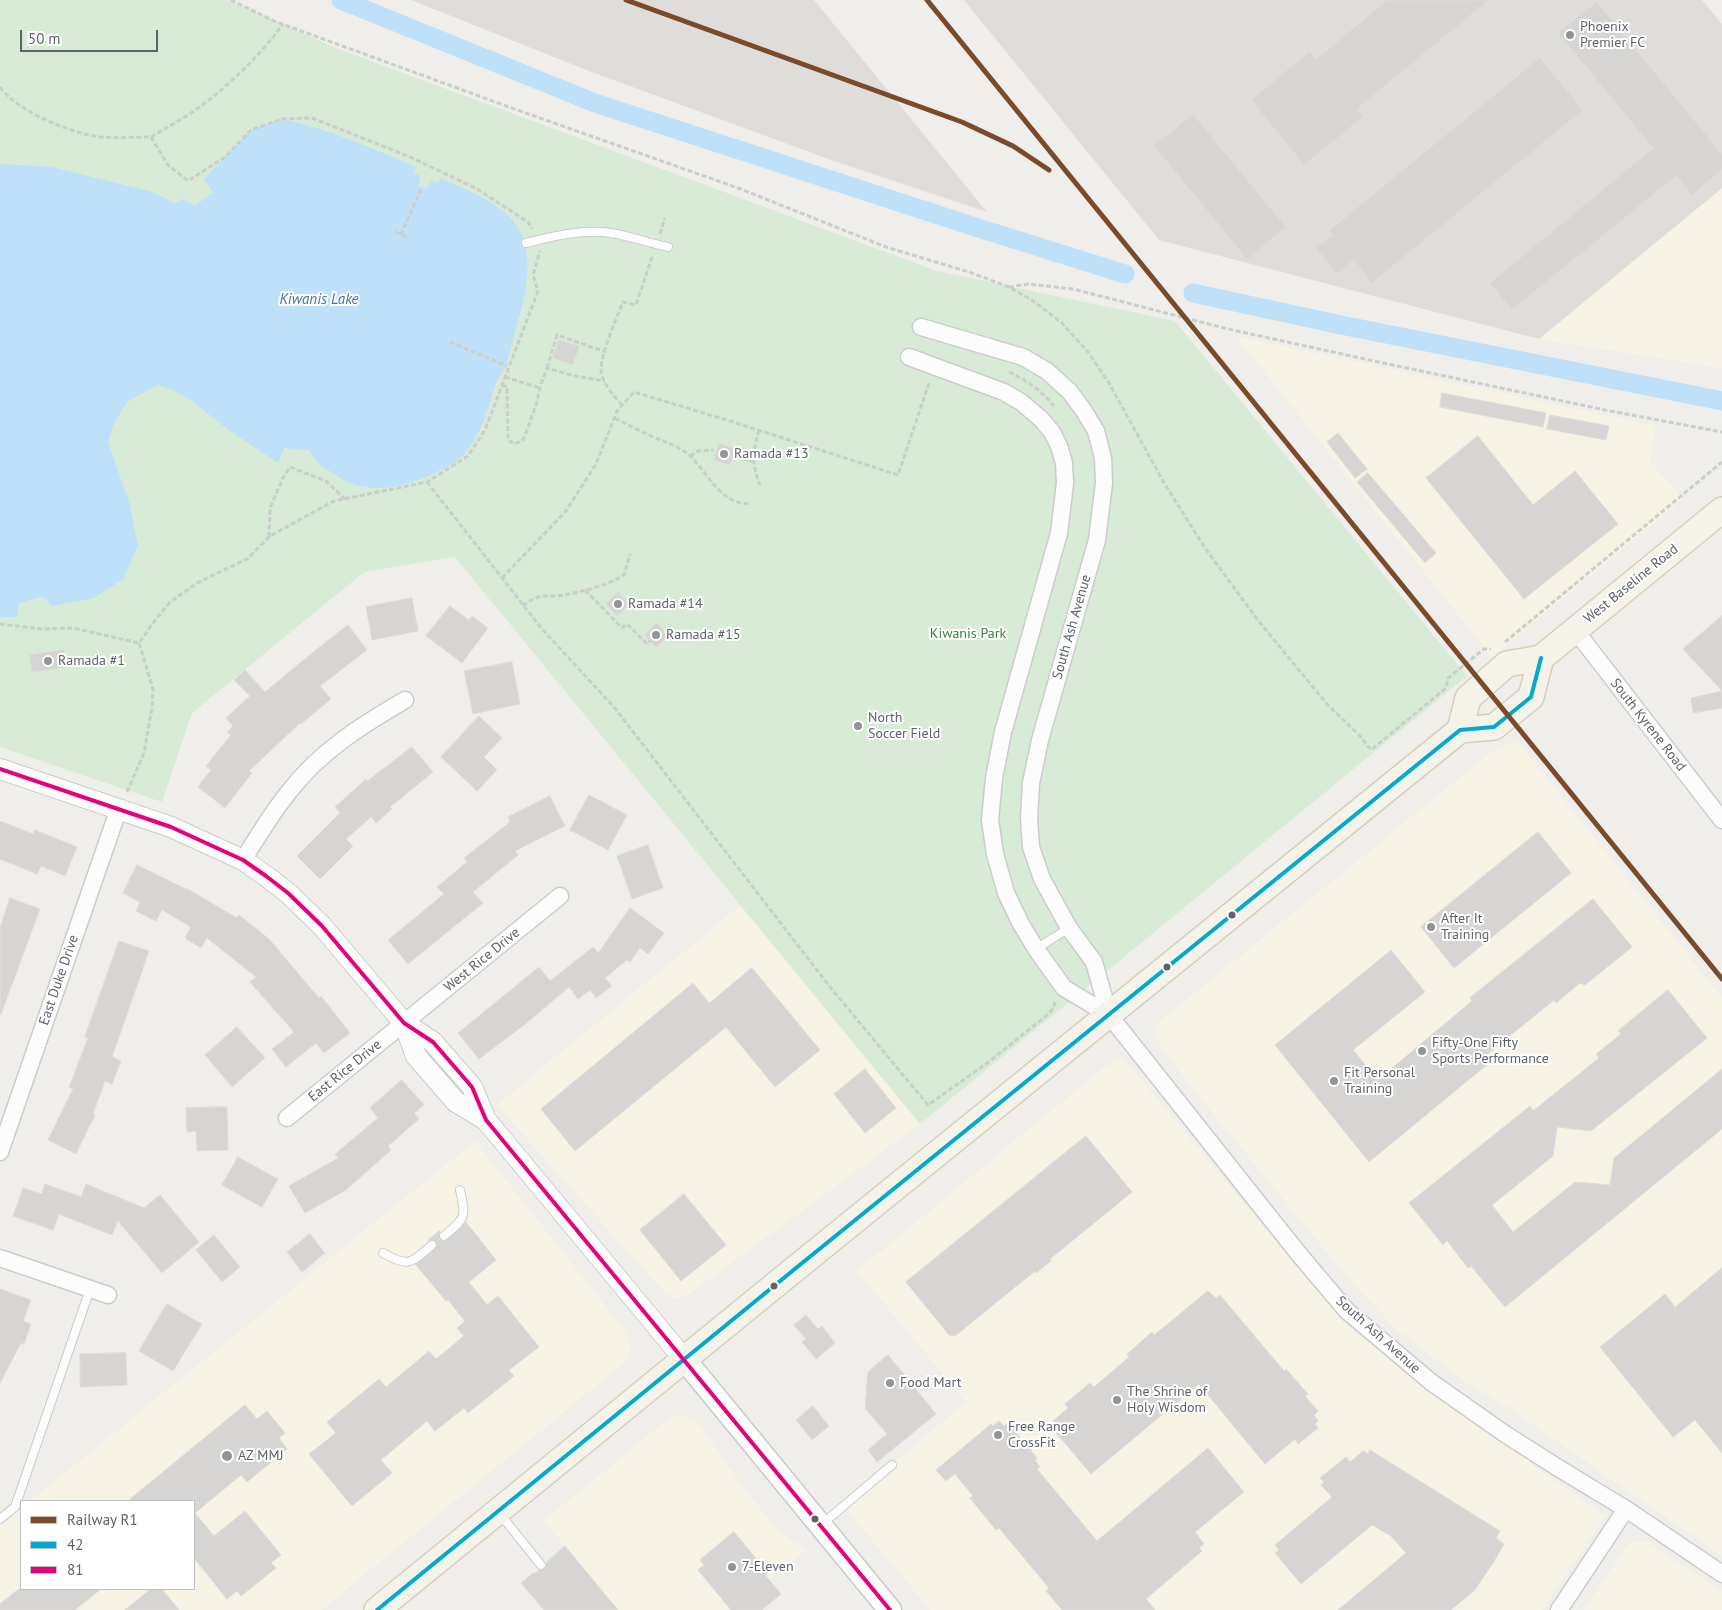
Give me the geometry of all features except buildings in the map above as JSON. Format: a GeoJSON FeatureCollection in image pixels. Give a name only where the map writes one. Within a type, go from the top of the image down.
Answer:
{"type":"FeatureCollection","features":[{"type":"Feature","properties":{"kind":"main road","name":"West Baseline Road"},"geometry":{"type":"LineString","coordinates":[[1460,730],[1468,698],[1507,664],[1541,658],[1722,510]]}},
{"type":"Feature","properties":{"kind":"main road"},"geometry":{"type":"LineString","coordinates":[[377,1610],[1460,730],[1494,727],[1531,697],[1541,658]]}},
{"type":"Feature","properties":{"kind":"main road"},"geometry":{"type":"LineString","coordinates":[[684,1359],[890,1610]]}},
{"type":"Feature","properties":{"kind":"street","name":"South Ash Avenue"},"geometry":{"type":"LineString","coordinates":[[921,327],[1023,358],[1046,372],[1070,392],[1096,431],[1103,458],[1104,482],[1097,540],[1040,740],[1031,783],[1029,818],[1031,847],[1042,879],[1069,928],[1094,962],[1109,1014]]}},
{"type":"Feature","properties":{"kind":"street","name":"South Ash Avenue"},"geometry":{"type":"LineString","coordinates":[[909,357],[1004,392],[1021,402],[1041,419],[1052,432],[1064,463],[1065,483],[1059,533],[1003,732],[994,778],[990,820],[1006,893],[1036,949],[1064,988],[1109,1014],[1298,1253],[1347,1310],[1420,1374],[1438,1387],[1560,1470],[1626,1509],[1722,1574]]}},
{"type":"Feature","properties":{"kind":"street","name":"South Kyrene Road"},"geometry":{"type":"LineString","coordinates":[[1575,630],[1722,820]]}},
{"type":"Feature","properties":{"kind":"street"},"geometry":{"type":"LineString","coordinates":[[242,860],[288,792],[328,751],[353,732],[405,700]]}},
{"type":"Feature","properties":{"kind":"street"},"geometry":{"type":"LineString","coordinates":[[0,768],[171,827],[242,860],[288,893],[322,926],[404,1023],[430,1038],[472,1087],[486,1120],[684,1359]]}},
{"type":"Feature","properties":{"kind":"street","name":"East Duke Drive"},"geometry":{"type":"LineString","coordinates":[[0,1152],[119,808]]}},
{"type":"Feature","properties":{"kind":"street","name":"West Rice Drive"},"geometry":{"type":"LineString","coordinates":[[404,1023],[560,896]]}},
{"type":"Feature","properties":{"kind":"street","name":"East Rice Drive"},"geometry":{"type":"LineString","coordinates":[[287,1118],[404,1023]]}},
{"type":"Feature","properties":{"kind":"street"},"geometry":{"type":"LineString","coordinates":[[0,1258],[108,1295]]}},
{"type":"Feature","properties":{"kind":"street"},"geometry":{"type":"LineString","coordinates":[[1559,1610],[1626,1509]]}},
{"type":"Feature","properties":{"kind":"lane"},"geometry":{"type":"LineString","coordinates":[[526,243],[549,236],[589,232],[624,236],[668,247]]}},
{"type":"Feature","properties":{"kind":"lane"},"geometry":{"type":"LineString","coordinates":[[1036,949],[1069,928]]}},
{"type":"Feature","properties":{"kind":"lane"},"geometry":{"type":"LineString","coordinates":[[444,1236],[464,1216],[460,1190]]}},
{"type":"Feature","properties":{"kind":"lane"},"geometry":{"type":"LineString","coordinates":[[383,1254],[398,1262],[407,1263],[412,1262],[432,1245]]}},
{"type":"Feature","properties":{"kind":"lane"},"geometry":{"type":"LineString","coordinates":[[0,1519],[14,1507],[90,1289]]}},
{"type":"Feature","properties":{"kind":"lane"},"geometry":{"type":"LineString","coordinates":[[820,1526],[892,1465]]}},
{"type":"Feature","properties":{"kind":"lane"},"geometry":{"type":"LineString","coordinates":[[498,1512],[541,1565]]}},
{"type":"Feature","properties":{"kind":"path"},"geometry":{"type":"LineString","coordinates":[[231,0],[283,24],[738,188],[886,246],[969,272],[1009,287],[1032,300],[1062,323],[1088,352],[1109,384],[1164,483],[1216,564],[1257,619],[1327,704],[1360,736],[1371,750],[1446,688],[1448,678],[1484,649],[1496,649]]}},
{"type":"Feature","properties":{"kind":"path"},"geometry":{"type":"LineString","coordinates":[[0,87],[20,106],[37,116],[94,136],[151,137],[200,106],[240,74],[268,44],[283,24]]}},
{"type":"Feature","properties":{"kind":"path"},"geometry":{"type":"LineString","coordinates":[[139,643],[170,602],[199,582],[247,559],[268,538],[334,501],[428,482],[468,456],[485,430],[538,291],[534,276],[540,249],[528,222],[477,189],[408,156],[312,118],[282,119],[251,130],[225,157],[188,181],[168,165],[151,137]]}},
{"type":"Feature","properties":{"kind":"path"},"geometry":{"type":"LineString","coordinates":[[401,235],[422,188]]}},
{"type":"Feature","properties":{"kind":"path"},"geometry":{"type":"LineString","coordinates":[[622,405],[612,394],[601,370],[623,302],[636,305],[665,218]]}},
{"type":"Feature","properties":{"kind":"path"},"geometry":{"type":"LineString","coordinates":[[395,232],[408,237]]}},
{"type":"Feature","properties":{"kind":"path"},"geometry":{"type":"LineString","coordinates":[[1009,287],[1028,284],[1073,289],[1228,329],[1604,410],[1722,432]]}},
{"type":"Feature","properties":{"kind":"path"},"geometry":{"type":"LineString","coordinates":[[501,386],[507,386],[508,440],[514,444],[522,441],[525,436],[556,335],[606,352]]}},
{"type":"Feature","properties":{"kind":"path"},"geometry":{"type":"LineString","coordinates":[[450,342],[507,366]]}},
{"type":"Feature","properties":{"kind":"path"},"geometry":{"type":"LineString","coordinates":[[547,368],[575,376],[605,381]]}},
{"type":"Feature","properties":{"kind":"path"},"geometry":{"type":"LineString","coordinates":[[504,376],[540,388]]}},
{"type":"Feature","properties":{"kind":"path"},"geometry":{"type":"LineString","coordinates":[[502,578],[566,511],[596,464],[617,411],[634,392],[760,430],[898,475],[929,382],[938,384]]}},
{"type":"Feature","properties":{"kind":"path"},"geometry":{"type":"LineString","coordinates":[[615,418],[651,436],[678,446],[690,456],[723,495],[740,504],[750,504]]}},
{"type":"Feature","properties":{"kind":"path"},"geometry":{"type":"LineString","coordinates":[[760,430],[753,461],[760,485]]}},
{"type":"Feature","properties":{"kind":"path"},"geometry":{"type":"LineString","coordinates":[[690,456],[698,450],[714,450]]}},
{"type":"Feature","properties":{"kind":"path"},"geometry":{"type":"LineString","coordinates":[[733,457],[753,461]]}},
{"type":"Feature","properties":{"kind":"path"},"geometry":{"type":"LineString","coordinates":[[1504,643],[1722,462]]}},
{"type":"Feature","properties":{"kind":"path"},"geometry":{"type":"LineString","coordinates":[[268,538],[270,508],[290,467],[326,481],[345,499]]}},
{"type":"Feature","properties":{"kind":"path"},"geometry":{"type":"LineString","coordinates":[[428,482],[523,606],[548,636],[614,707],[830,987],[928,1105],[986,1064],[1046,1016],[1053,1009],[1055,1000]]}},
{"type":"Feature","properties":{"kind":"path"},"geometry":{"type":"LineString","coordinates":[[523,606],[533,597],[563,595],[609,584],[624,575],[630,554]]}},
{"type":"Feature","properties":{"kind":"path"},"geometry":{"type":"LineString","coordinates":[[585,590],[611,613],[622,628],[627,624],[647,644],[650,641]]}},
{"type":"Feature","properties":{"kind":"path"},"geometry":{"type":"LineString","coordinates":[[0,624],[42,629],[73,628],[139,643]]}},
{"type":"Feature","properties":{"kind":"path"},"geometry":{"type":"LineString","coordinates":[[119,808],[144,753],[152,708],[153,689],[139,643]]}},
{"type":"Feature","properties":{"kind":"shaded area"},"geometry":{"type":"Polygon","coordinates":[[[411,0],[814,0],[987,212],[834,161],[589,71],[411,0]]]}},
{"type":"Feature","properties":{"kind":"shaded area"},"geometry":{"type":"Polygon","coordinates":[[[964,0],[1702,0],[1722,24],[1722,188],[1539,339],[1159,240],[964,0]]]}},
{"type":"Feature","properties":{"kind":"shaded area"},"geometry":{"type":"Polygon","coordinates":[[[1722,188],[1722,368],[1539,339],[1722,188]]]}},
{"type":"Feature","properties":{"kind":"shaded area"},"geometry":{"type":"Polygon","coordinates":[[[1236,336],[1655,426],[1650,461],[1683,499],[1492,657],[1236,336]]]}},
{"type":"Feature","properties":{"kind":"shaded area"},"geometry":{"type":"Polygon","coordinates":[[[1518,742],[1722,998],[1722,1556],[1502,1403],[1470,1385],[1396,1329],[1344,1273],[1185,1079],[1157,1040],[1155,1033],[1159,1022],[1488,755],[1498,748],[1518,742]]]}},
{"type":"Feature","properties":{"kind":"shaded area"},"geometry":{"type":"Polygon","coordinates":[[[740,906],[920,1124],[689,1294],[676,1299],[665,1293],[497,1105],[740,906]]]}},
{"type":"Feature","properties":{"kind":"shaded area"},"geometry":{"type":"Polygon","coordinates":[[[1116,1059],[1128,1064],[1343,1322],[1425,1387],[1605,1516],[1542,1610],[930,1610],[865,1531],[842,1507],[966,1402],[857,1271],[1116,1059]]]}},
{"type":"Feature","properties":{"kind":"shaded area"},"geometry":{"type":"Polygon","coordinates":[[[475,1141],[626,1332],[631,1345],[624,1363],[321,1610],[0,1610],[0,1526],[20,1510],[20,1590],[195,1590],[195,1500],[31,1500],[475,1141]]]}},
{"type":"Feature","properties":{"kind":"shaded area"},"geometry":{"type":"Polygon","coordinates":[[[681,1415],[695,1420],[700,1425],[743,1488],[779,1531],[806,1550],[732,1610],[617,1610],[544,1521],[664,1422],[674,1416],[681,1415]]]}},
{"type":"Feature","properties":{"kind":"shaded area"},"geometry":{"type":"Polygon","coordinates":[[[1647,1542],[1722,1591],[1722,1610],[1584,1610],[1625,1549],[1630,1543],[1647,1542]]]}},
{"type":"Feature","properties":{"kind":"green space","name":"Kiwanis Park"},"geometry":{"type":"Polygon","coordinates":[[[0,0],[228,0],[336,48],[937,271],[1175,321],[1467,676],[920,1124],[455,557],[364,572],[192,713],[162,802],[0,747],[0,0]]]}},
{"type":"Feature","properties":{"kind":"water","name":"Kiwanis Lake"},"geometry":{"type":"Polygon","coordinates":[[[282,119],[333,134],[416,167],[414,173],[420,176],[419,186],[426,188],[432,181],[438,183],[441,178],[472,192],[493,203],[517,226],[527,253],[527,281],[507,361],[497,381],[476,437],[459,459],[428,476],[387,488],[366,487],[350,483],[325,468],[309,450],[284,448],[278,463],[229,430],[187,398],[168,388],[157,385],[127,402],[114,423],[108,442],[129,502],[138,545],[123,579],[94,598],[52,606],[43,596],[19,603],[17,617],[0,617],[0,164],[52,167],[153,192],[175,203],[183,199],[195,206],[213,192],[204,179],[251,130],[282,119]]]}},
{"type":"Feature","properties":{"kind":"waterway"},"geometry":{"type":"LineString","coordinates":[[341,0],[595,103],[1125,274]]}},
{"type":"Feature","properties":{"kind":"waterway"},"geometry":{"type":"LineString","coordinates":[[1193,293],[1341,325],[1722,401]]}},
{"type":"Feature","properties":{"kind":"rail line","name":"R1"},"geometry":{"type":"LineString","coordinates":[[626,0],[962,122],[1013,146],[1049,170]]}},
{"type":"Feature","properties":{"kind":"rail line","name":"R1"},"geometry":{"type":"LineString","coordinates":[[927,0],[1722,979]]}},
{"type":"Feature","properties":{"kind":"transit line","name":"42"},"geometry":{"type":"LineString","coordinates":[[377,1610],[1460,730],[1494,727],[1531,697],[1541,658]]}},
{"type":"Feature","properties":{"kind":"transit line","name":"81"},"geometry":{"type":"LineString","coordinates":[[0,769],[171,827],[243,860],[288,893],[322,926],[404,1023],[433,1042],[472,1087],[486,1120],[890,1610]]}},
{"type":"Feature","properties":{"kind":"place","name":"Phoenix Premier FC"},"geometry":{"type":"Point","coordinates":[1570,35]}},
{"type":"Feature","properties":{"kind":"place","name":"Ramada #13"},"geometry":{"type":"Point","coordinates":[724,454]}},
{"type":"Feature","properties":{"kind":"place","name":"Ramada #14"},"geometry":{"type":"Point","coordinates":[618,604]}},
{"type":"Feature","properties":{"kind":"place","name":"Ramada #15"},"geometry":{"type":"Point","coordinates":[656,635]}},
{"type":"Feature","properties":{"kind":"place","name":"Ramada #1"},"geometry":{"type":"Point","coordinates":[48,661]}},
{"type":"Feature","properties":{"kind":"place","name":"North Soccer Field"},"geometry":{"type":"Point","coordinates":[858,726]}},
{"type":"Feature","properties":{"kind":"place","name":"After It Training"},"geometry":{"type":"Point","coordinates":[1431,927]}},
{"type":"Feature","properties":{"kind":"place","name":"Fifty-One Fifty Sports Performance"},"geometry":{"type":"Point","coordinates":[1422,1051]}},
{"type":"Feature","properties":{"kind":"place","name":"Fit Personal Training"},"geometry":{"type":"Point","coordinates":[1334,1081]}},
{"type":"Feature","properties":{"kind":"place","name":"Food Mart"},"geometry":{"type":"Point","coordinates":[890,1383]}},
{"type":"Feature","properties":{"kind":"place","name":"The Shrine of Holy Wisdom"},"geometry":{"type":"Point","coordinates":[1117,1400]}},
{"type":"Feature","properties":{"kind":"place","name":"Free Range CrossFit"},"geometry":{"type":"Point","coordinates":[998,1435]}},
{"type":"Feature","properties":{"kind":"place","name":"AZ MMJ"},"geometry":{"type":"Point","coordinates":[227,1456]}},
{"type":"Feature","properties":{"kind":"place","name":"7-Eleven"},"geometry":{"type":"Point","coordinates":[732,1567]}}]}
